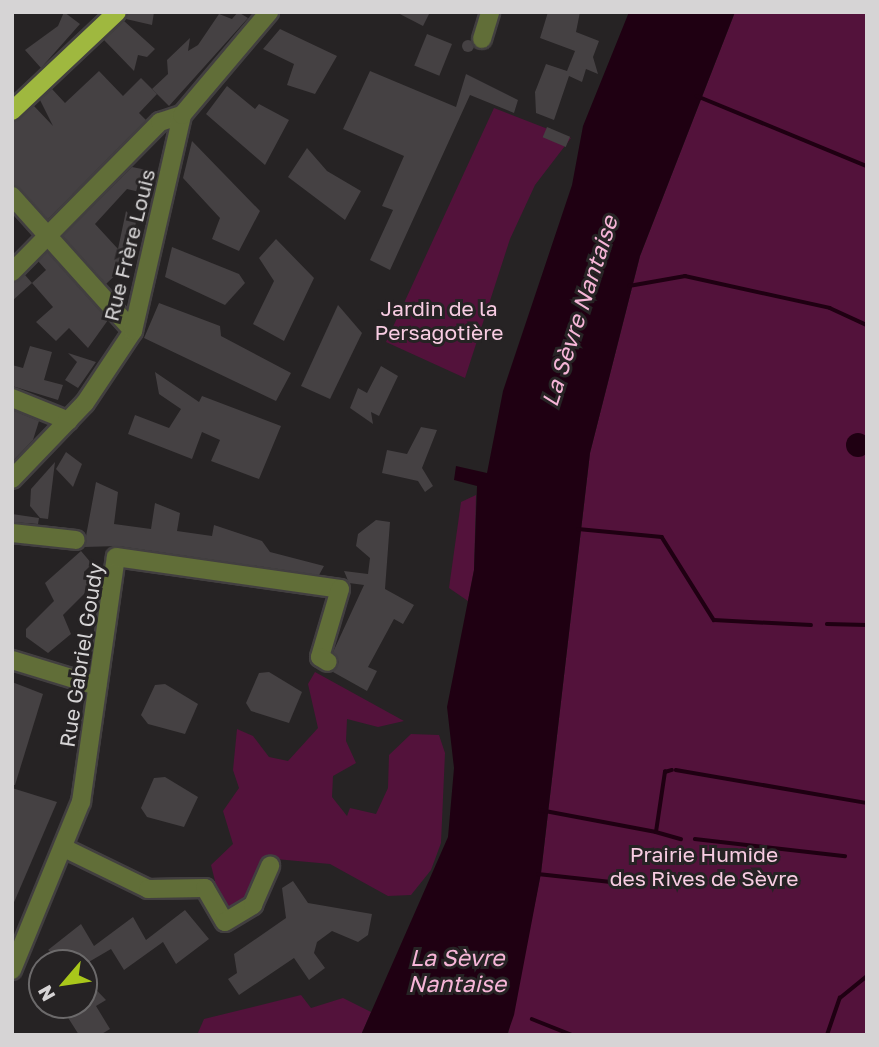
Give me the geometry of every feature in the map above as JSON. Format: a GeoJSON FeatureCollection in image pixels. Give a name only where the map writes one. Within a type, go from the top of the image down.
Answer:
{"type":"FeatureCollection","features":[{"type":"Feature","properties":{"kind":"main road"},"geometry":{"type":"LineString","coordinates":[[12,111],[108,15]]}},
{"type":"Feature","properties":{"kind":"street","name":"Rue Frère Louis"},"geometry":{"type":"LineString","coordinates":[[12,479],[69,421],[133,331],[182,115],[269,12]]}},
{"type":"Feature","properties":{"kind":"street"},"geometry":{"type":"LineString","coordinates":[[482,39],[490,12]]}},
{"type":"Feature","properties":{"kind":"street"},"geometry":{"type":"LineString","coordinates":[[12,272],[50,237],[160,122],[182,115]]}},
{"type":"Feature","properties":{"kind":"street"},"geometry":{"type":"LineString","coordinates":[[12,196],[133,331]]}},
{"type":"Feature","properties":{"kind":"street"},"geometry":{"type":"LineString","coordinates":[[12,398],[69,421]]}},
{"type":"Feature","properties":{"kind":"street"},"geometry":{"type":"LineString","coordinates":[[12,533],[76,540]]}},
{"type":"Feature","properties":{"kind":"street","name":"Rue Gabriel Goudy"},"geometry":{"type":"LineString","coordinates":[[12,970],[64,848],[84,789],[116,557],[340,589],[320,657],[328,663]]}},
{"type":"Feature","properties":{"kind":"street"},"geometry":{"type":"LineString","coordinates":[[12,660],[97,686]]}},
{"type":"Feature","properties":{"kind":"street"},"geometry":{"type":"LineString","coordinates":[[64,848],[148,889],[205,888],[225,922],[253,905],[270,866]]}},
{"type":"Feature","properties":{"kind":"green space","name":"Prairie Humide des Rives de Sèvre"},"geometry":{"type":"Polygon","coordinates":[[[735,12],[867,12],[867,1035],[508,1035],[541,873],[590,453],[640,256],[735,12]]]}},
{"type":"Feature","properties":{"kind":"green space","name":"Jardin de la Persagotière"},"geometry":{"type":"Polygon","coordinates":[[[494,108],[571,138],[535,185],[510,239],[465,378],[386,342],[494,108]]]}},
{"type":"Feature","properties":{"kind":"green space"},"geometry":{"type":"Polygon","coordinates":[[[476,495],[474,570],[468,601],[449,588],[461,502],[476,495]]]}},
{"type":"Feature","properties":{"kind":"green space"},"geometry":{"type":"Polygon","coordinates":[[[315,672],[404,721],[378,727],[347,719],[346,741],[356,763],[333,776],[332,797],[347,816],[350,808],[376,814],[388,788],[389,755],[411,734],[439,735],[445,753],[441,843],[431,870],[411,895],[388,896],[330,864],[265,858],[261,895],[228,919],[208,882],[215,881],[211,865],[233,844],[223,811],[239,788],[233,770],[237,729],[253,736],[269,757],[288,761],[318,728],[308,684],[315,672]]]}},
{"type":"Feature","properties":{"kind":"green space"},"geometry":{"type":"Polygon","coordinates":[[[301,995],[311,1008],[343,998],[371,1012],[361,1035],[197,1035],[204,1019],[301,995]]]}},
{"type":"Feature","properties":{"kind":"water","name":"La Sèvre Nantaise"},"geometry":{"type":"Polygon","coordinates":[[[629,12],[735,12],[640,256],[590,453],[541,873],[514,1015],[507,1035],[361,1035],[448,837],[454,768],[447,707],[474,570],[477,486],[454,480],[456,466],[487,473],[503,391],[572,185],[583,126],[629,12]]]}},
{"type":"Feature","properties":{"kind":"water"},"geometry":{"type":"Polygon","coordinates":[[[858,433],[866,437],[870,445],[866,453],[858,457],[850,453],[846,445],[850,437],[858,433]]]}},
{"type":"Feature","properties":{"kind":"building"},"geometry":{"type":"Polygon","coordinates":[[[64,12],[80,24],[41,68],[25,50],[58,26],[64,12]]]}},
{"type":"Feature","properties":{"kind":"building"},"geometry":{"type":"Polygon","coordinates":[[[128,12],[154,12],[152,25],[126,19],[128,12]]]}},
{"type":"Feature","properties":{"kind":"building"},"geometry":{"type":"Polygon","coordinates":[[[238,12],[248,18],[169,106],[152,89],[168,74],[167,60],[190,38],[188,51],[198,45],[219,14],[232,19],[238,12]]]}},
{"type":"Feature","properties":{"kind":"building"},"geometry":{"type":"Polygon","coordinates":[[[396,12],[430,12],[423,26],[396,12]]]}},
{"type":"Feature","properties":{"kind":"building"},"geometry":{"type":"Polygon","coordinates":[[[548,12],[580,12],[576,32],[599,41],[593,57],[598,74],[586,69],[582,82],[569,76],[554,120],[536,113],[535,92],[546,64],[567,71],[575,51],[540,38],[548,12]]]}},
{"type":"Feature","properties":{"kind":"building"},"geometry":{"type":"Polygon","coordinates":[[[124,21],[155,49],[147,57],[138,55],[134,71],[104,40],[124,21]]]}},
{"type":"Feature","properties":{"kind":"building"},"geometry":{"type":"Polygon","coordinates":[[[280,29],[337,56],[315,94],[287,85],[294,64],[263,49],[280,29]]]}},
{"type":"Feature","properties":{"kind":"building"},"geometry":{"type":"Polygon","coordinates":[[[427,34],[452,44],[439,76],[414,66],[427,34]]]}},
{"type":"Feature","properties":{"kind":"building"},"geometry":{"type":"Polygon","coordinates":[[[468,40],[474,46],[468,52],[462,46],[468,40]]]}},
{"type":"Feature","properties":{"kind":"building"},"geometry":{"type":"Polygon","coordinates":[[[99,71],[123,96],[141,78],[157,94],[139,113],[146,120],[48,219],[12,185],[12,123],[34,106],[53,126],[40,100],[52,89],[65,103],[99,71]]]}},
{"type":"Feature","properties":{"kind":"building"},"geometry":{"type":"Polygon","coordinates":[[[370,71],[456,107],[466,74],[518,100],[514,113],[470,95],[390,270],[370,260],[393,210],[382,206],[404,156],[343,129],[370,71]]]}},
{"type":"Feature","properties":{"kind":"building"},"geometry":{"type":"Polygon","coordinates":[[[227,86],[255,109],[259,104],[289,120],[265,165],[206,114],[227,86]]]}},
{"type":"Feature","properties":{"kind":"building"},"geometry":{"type":"Polygon","coordinates":[[[547,127],[570,137],[566,147],[543,137],[547,127]]]}},
{"type":"Feature","properties":{"kind":"building"},"geometry":{"type":"Polygon","coordinates":[[[192,141],[260,211],[239,251],[212,239],[220,218],[183,178],[192,141]]]}},
{"type":"Feature","properties":{"kind":"building"},"geometry":{"type":"Polygon","coordinates":[[[307,148],[327,171],[361,191],[345,220],[288,177],[307,148]]]}},
{"type":"Feature","properties":{"kind":"building"},"geometry":{"type":"Polygon","coordinates":[[[132,167],[157,172],[152,195],[127,189],[95,224],[118,249],[126,211],[136,222],[127,264],[106,284],[63,236],[132,167]]]}},
{"type":"Feature","properties":{"kind":"building"},"geometry":{"type":"Polygon","coordinates":[[[276,239],[314,278],[284,341],[253,324],[274,281],[259,258],[276,239]]]}},
{"type":"Feature","properties":{"kind":"building"},"geometry":{"type":"Polygon","coordinates":[[[172,247],[239,274],[245,283],[225,305],[165,277],[172,247]]]}},
{"type":"Feature","properties":{"kind":"building"},"geometry":{"type":"Polygon","coordinates":[[[47,252],[108,320],[88,348],[69,328],[56,341],[36,322],[53,307],[32,283],[46,270],[38,261],[47,252]]]}},
{"type":"Feature","properties":{"kind":"building"},"geometry":{"type":"Polygon","coordinates":[[[25,275],[32,283],[12,301],[12,283],[25,275]]]}},
{"type":"Feature","properties":{"kind":"building"},"geometry":{"type":"Polygon","coordinates":[[[159,303],[220,326],[221,336],[291,373],[276,401],[144,338],[159,303]]]}},
{"type":"Feature","properties":{"kind":"building"},"geometry":{"type":"Polygon","coordinates":[[[338,305],[362,333],[330,399],[301,386],[338,305]]]}},
{"type":"Feature","properties":{"kind":"building"},"geometry":{"type":"Polygon","coordinates":[[[30,346],[52,352],[44,380],[63,385],[58,400],[12,386],[12,365],[23,368],[30,346]]]}},
{"type":"Feature","properties":{"kind":"building"},"geometry":{"type":"Polygon","coordinates":[[[68,353],[96,362],[78,388],[65,380],[77,362],[68,353]]]}},
{"type":"Feature","properties":{"kind":"building"},"geometry":{"type":"Polygon","coordinates":[[[381,366],[398,376],[379,416],[371,412],[373,424],[350,408],[358,388],[367,393],[381,366]]]}},
{"type":"Feature","properties":{"kind":"building"},"geometry":{"type":"Polygon","coordinates":[[[155,372],[199,402],[202,396],[281,426],[259,479],[211,461],[220,440],[202,432],[192,459],[128,434],[135,415],[169,428],[181,409],[159,394],[155,372]]]}},
{"type":"Feature","properties":{"kind":"building"},"geometry":{"type":"Polygon","coordinates":[[[12,410],[39,421],[33,440],[12,462],[12,410]]]}},
{"type":"Feature","properties":{"kind":"building"},"geometry":{"type":"Polygon","coordinates":[[[421,427],[437,430],[422,468],[433,486],[425,492],[418,481],[382,473],[387,450],[407,454],[421,427]]]}},
{"type":"Feature","properties":{"kind":"building"},"geometry":{"type":"Polygon","coordinates":[[[66,452],[82,464],[73,487],[56,469],[66,452]]]}},
{"type":"Feature","properties":{"kind":"building"},"geometry":{"type":"Polygon","coordinates":[[[55,462],[48,519],[40,518],[30,506],[31,489],[55,462]]]}},
{"type":"Feature","properties":{"kind":"building"},"geometry":{"type":"Polygon","coordinates":[[[96,482],[118,492],[114,524],[151,529],[155,503],[180,513],[177,531],[212,536],[214,525],[262,541],[270,552],[324,566],[319,575],[118,546],[84,547],[96,482]]]}},
{"type":"Feature","properties":{"kind":"building"},"geometry":{"type":"Polygon","coordinates":[[[12,514],[39,518],[38,524],[12,522],[12,514]]]}},
{"type":"Feature","properties":{"kind":"building"},"geometry":{"type":"Polygon","coordinates":[[[376,520],[390,522],[385,589],[414,605],[403,624],[394,619],[368,667],[377,671],[367,691],[333,672],[339,662],[333,652],[364,585],[349,583],[344,571],[368,574],[370,558],[356,546],[358,534],[376,520]]]}},
{"type":"Feature","properties":{"kind":"building"},"geometry":{"type":"Polygon","coordinates":[[[81,551],[92,564],[84,572],[90,588],[63,615],[71,634],[48,653],[26,637],[26,629],[54,601],[45,583],[81,551]]]}},
{"type":"Feature","properties":{"kind":"building"},"geometry":{"type":"Polygon","coordinates":[[[269,672],[302,692],[289,723],[251,711],[246,703],[259,673],[269,672]]]}},
{"type":"Feature","properties":{"kind":"building"},"geometry":{"type":"Polygon","coordinates":[[[12,682],[43,694],[15,785],[12,785],[12,682]]]}},
{"type":"Feature","properties":{"kind":"building"},"geometry":{"type":"Polygon","coordinates":[[[165,684],[198,704],[185,734],[148,724],[141,715],[155,685],[165,684]]]}},
{"type":"Feature","properties":{"kind":"building"},"geometry":{"type":"Polygon","coordinates":[[[165,777],[198,797],[184,827],[147,817],[141,808],[154,778],[165,777]]]}},
{"type":"Feature","properties":{"kind":"building"},"geometry":{"type":"Polygon","coordinates":[[[12,788],[57,802],[12,907],[12,788]]]}},
{"type":"Feature","properties":{"kind":"building"},"geometry":{"type":"Polygon","coordinates":[[[293,881],[308,903],[372,914],[368,935],[358,942],[332,931],[317,942],[314,953],[325,968],[309,980],[294,958],[239,995],[228,979],[237,973],[234,954],[286,918],[282,888],[293,881]]]}},
{"type":"Feature","properties":{"kind":"building"},"geometry":{"type":"Polygon","coordinates":[[[185,910],[209,939],[176,964],[163,942],[124,970],[111,949],[98,957],[98,949],[49,949],[81,924],[94,946],[133,917],[146,940],[185,910]]]}},
{"type":"Feature","properties":{"kind":"building"},"geometry":{"type":"Polygon","coordinates":[[[98,992],[106,1000],[98,1005],[98,992]]]}},
{"type":"Feature","properties":{"kind":"building"},"geometry":{"type":"Polygon","coordinates":[[[98,1009],[110,1029],[100,1035],[79,1035],[69,1019],[98,1019],[98,1009]]]}},
{"type":"Feature","properties":{"kind":"waterway"},"geometry":{"type":"LineString","coordinates":[[697,96],[867,166]]}},
{"type":"Feature","properties":{"kind":"waterway"},"geometry":{"type":"LineString","coordinates":[[629,286],[685,276],[830,308],[867,325]]}},
{"type":"Feature","properties":{"kind":"waterway"},"geometry":{"type":"LineString","coordinates":[[578,529],[662,537],[714,620],[811,625]]}},
{"type":"Feature","properties":{"kind":"waterway"},"geometry":{"type":"LineString","coordinates":[[827,624],[867,625]]}},
{"type":"Feature","properties":{"kind":"waterway"},"geometry":{"type":"LineString","coordinates":[[540,810],[656,832],[665,772],[672,770]]}},
{"type":"Feature","properties":{"kind":"waterway"},"geometry":{"type":"LineString","coordinates":[[676,770],[867,803]]}},
{"type":"Feature","properties":{"kind":"waterway"},"geometry":{"type":"LineString","coordinates":[[656,832],[681,839]]}},
{"type":"Feature","properties":{"kind":"waterway"},"geometry":{"type":"LineString","coordinates":[[695,839],[845,856]]}},
{"type":"Feature","properties":{"kind":"waterway"},"geometry":{"type":"LineString","coordinates":[[538,874],[640,885]]}},
{"type":"Feature","properties":{"kind":"waterway"},"geometry":{"type":"LineString","coordinates":[[827,1035],[840,998],[867,976]]}},
{"type":"Feature","properties":{"kind":"waterway"},"geometry":{"type":"LineString","coordinates":[[532,1019],[572,1035]]}}]}
